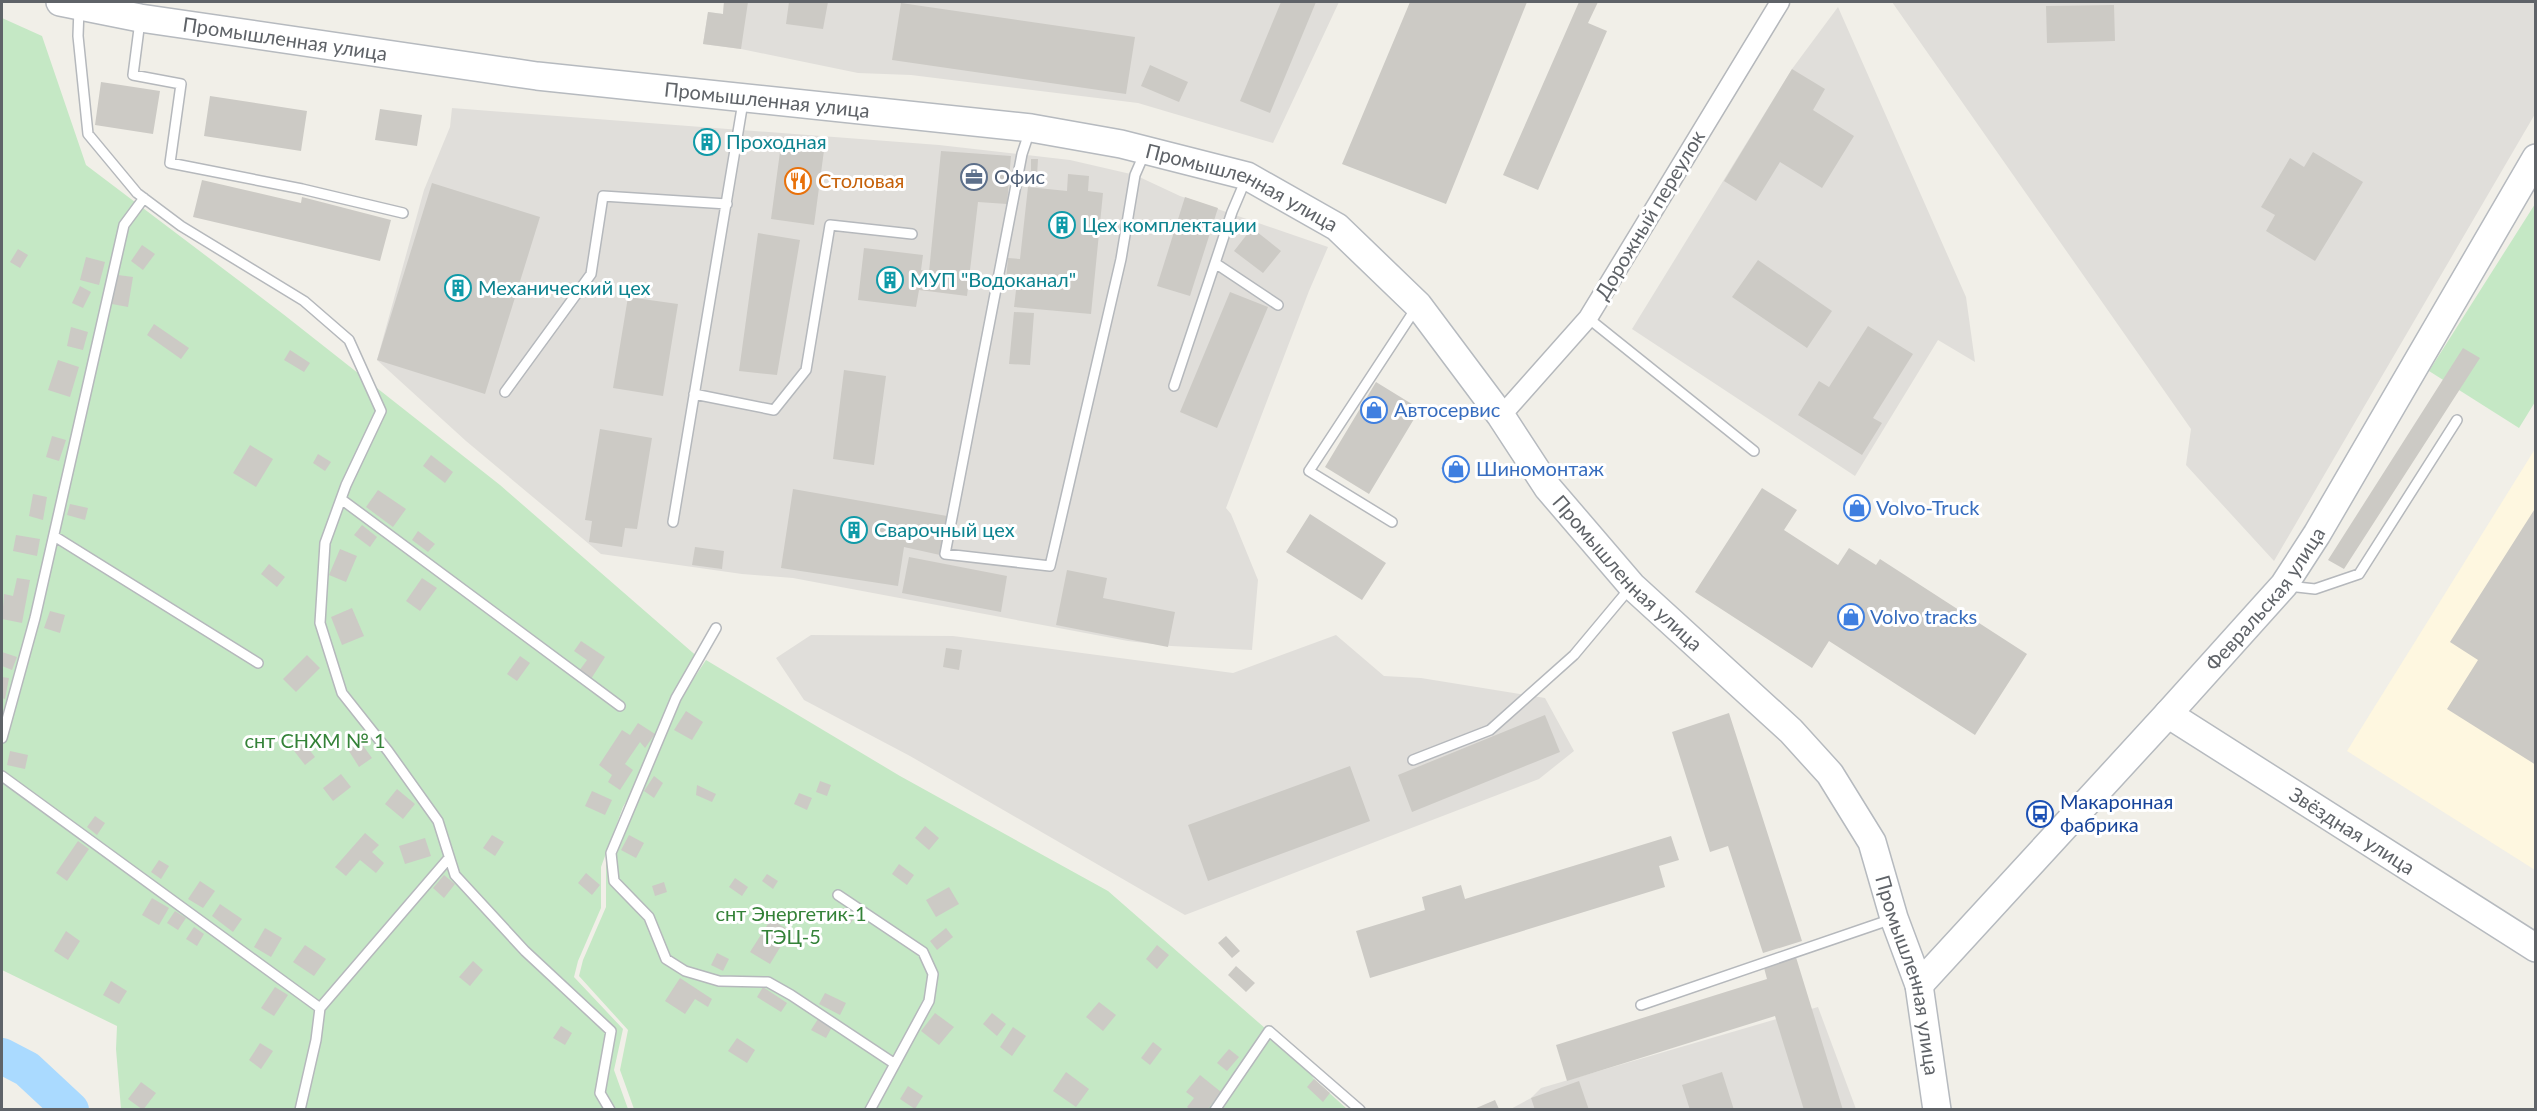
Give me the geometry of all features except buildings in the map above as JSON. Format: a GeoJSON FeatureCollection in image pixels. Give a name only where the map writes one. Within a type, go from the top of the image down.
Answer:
{"type":"FeatureCollection","features":[{"type":"Feature","properties":{"kind":"main road","name":"Промышленная улица"},"geometry":{"type":"LineString","coordinates":[[69,4],[140,18],[537,76],[1030,128],[1146,150],[1247,176],[1337,227],[1418,305],[1501,416],[1548,488],[1632,586],[1791,730],[1830,774],[1872,842],[1894,918],[1918,985],[1937,1110]]}},
{"type":"Feature","properties":{"kind":"main road","name":"Февральская улица"},"geometry":{"type":"LineString","coordinates":[[1918,985],[2284,585],[2317,534],[2535,158]]}},
{"type":"Feature","properties":{"kind":"main road","name":"Звёздная улица"},"geometry":{"type":"LineString","coordinates":[[2168,714],[2535,948]]}},
{"type":"Feature","properties":{"kind":"street","name":"Дорожный переулок"},"geometry":{"type":"LineString","coordinates":[[1501,416],[1588,318],[1780,2]]}},
{"type":"Feature","properties":{"kind":"lane"},"geometry":{"type":"LineString","coordinates":[[69,4],[78,36],[88,134],[144,198],[181,226],[304,301],[349,340],[381,411],[341,499],[325,543],[320,623],[342,693],[388,751],[438,821],[455,875],[525,951],[611,1031],[600,1093],[610,1110]]}},
{"type":"Feature","properties":{"kind":"lane"},"geometry":{"type":"LineString","coordinates":[[140,18],[133,75],[181,84],[170,163],[302,189],[403,213]]}},
{"type":"Feature","properties":{"kind":"lane"},"geometry":{"type":"LineString","coordinates":[[673,522],[744,98]]}},
{"type":"Feature","properties":{"kind":"lane"},"geometry":{"type":"LineString","coordinates":[[1030,128],[1022,154],[945,554],[1050,566],[1121,259],[1135,175],[1146,150]]}},
{"type":"Feature","properties":{"kind":"lane"},"geometry":{"type":"LineString","coordinates":[[1174,386],[1247,176]]}},
{"type":"Feature","properties":{"kind":"lane"},"geometry":{"type":"LineString","coordinates":[[506,392],[591,274],[603,196],[727,204]]}},
{"type":"Feature","properties":{"kind":"lane"},"geometry":{"type":"LineString","coordinates":[[2,738],[35,618],[124,225],[144,198]]}},
{"type":"Feature","properties":{"kind":"lane"},"geometry":{"type":"LineString","coordinates":[[694,394],[774,410],[806,370],[830,225],[912,234]]}},
{"type":"Feature","properties":{"kind":"lane"},"geometry":{"type":"LineString","coordinates":[[1215,263],[1278,305]]}},
{"type":"Feature","properties":{"kind":"lane"},"geometry":{"type":"LineString","coordinates":[[1392,522],[1309,471],[1418,305]]}},
{"type":"Feature","properties":{"kind":"lane"},"geometry":{"type":"LineString","coordinates":[[1588,318],[1754,451]]}},
{"type":"Feature","properties":{"kind":"lane"},"geometry":{"type":"LineString","coordinates":[[2284,585],[2315,590],[2359,574],[2457,420]]}},
{"type":"Feature","properties":{"kind":"lane"},"geometry":{"type":"LineString","coordinates":[[341,499],[620,706]]}},
{"type":"Feature","properties":{"kind":"lane"},"geometry":{"type":"LineString","coordinates":[[54,536],[258,663]]}},
{"type":"Feature","properties":{"kind":"lane"},"geometry":{"type":"LineString","coordinates":[[1413,760],[1490,730],[1574,654],[1632,586]]}},
{"type":"Feature","properties":{"kind":"lane"},"geometry":{"type":"LineString","coordinates":[[716,628],[676,698],[611,853],[614,881],[649,917],[666,959],[685,971],[719,981],[768,982],[895,1064]]}},
{"type":"Feature","properties":{"kind":"lane"},"geometry":{"type":"LineString","coordinates":[[2,776],[320,1008]]}},
{"type":"Feature","properties":{"kind":"lane"},"geometry":{"type":"LineString","coordinates":[[300,1110],[316,1040],[320,1008],[449,858]]}},
{"type":"Feature","properties":{"kind":"lane"},"geometry":{"type":"LineString","coordinates":[[838,895],[923,952],[933,974],[928,1001],[870,1110]]}},
{"type":"Feature","properties":{"kind":"lane"},"geometry":{"type":"LineString","coordinates":[[1641,1005],[1894,918]]}},
{"type":"Feature","properties":{"kind":"lane"},"geometry":{"type":"LineString","coordinates":[[1215,1110],[1269,1031],[1360,1110]]}},
{"type":"Feature","properties":{"kind":"shaded area"},"geometry":{"type":"Polygon","coordinates":[[[724,2],[1339,2],[1273,143],[1138,103],[911,75],[858,73],[741,49],[703,44],[708,12],[723,14],[724,2]]]}},
{"type":"Feature","properties":{"kind":"shaded area"},"geometry":{"type":"Polygon","coordinates":[[[1892,2],[2535,2],[2535,114],[2274,561],[2186,465],[2191,429],[1892,2]]]}},
{"type":"Feature","properties":{"kind":"shaded area"},"geometry":{"type":"Polygon","coordinates":[[[1838,7],[1966,297],[1975,362],[1938,340],[1855,476],[1632,329],[1792,69],[1838,7]]]}},
{"type":"Feature","properties":{"kind":"shaded area"},"geometry":{"type":"Polygon","coordinates":[[[452,108],[939,145],[1070,160],[1135,175],[1180,196],[1328,247],[1226,508],[1231,514],[1258,580],[1252,650],[1171,646],[1128,641],[793,578],[742,574],[601,554],[466,441],[377,360],[424,190],[450,127],[452,108]]]}},
{"type":"Feature","properties":{"kind":"shaded area"},"geometry":{"type":"Polygon","coordinates":[[[2535,449],[2535,870],[2347,751],[2535,449]]]}},
{"type":"Feature","properties":{"kind":"shaded area"},"geometry":{"type":"Polygon","coordinates":[[[811,635],[953,636],[1233,673],[1336,635],[1384,676],[1421,678],[1545,698],[1574,751],[1539,779],[1185,915],[910,756],[804,700],[776,658],[811,635]]]}},
{"type":"Feature","properties":{"kind":"shaded area"},"geometry":{"type":"Polygon","coordinates":[[[1818,1007],[1856,1109],[1509,1110],[1531,1098],[1541,1088],[1818,1007]]]}},
{"type":"Feature","properties":{"kind":"green space","name":"снт СНХМ № 1"},"geometry":{"type":"Polygon","coordinates":[[[2,18],[42,36],[86,165],[283,314],[500,485],[700,659],[680,699],[706,660],[900,776],[1108,891],[1298,1057],[1314,1079],[1347,1109],[634,1109],[620,1070],[628,1030],[579,976],[583,960],[606,907],[606,865],[644,771],[623,807],[601,867],[601,908],[578,961],[574,977],[623,1029],[614,1070],[628,1109],[121,1109],[116,1049],[117,1026],[2,970],[2,18]]]}},
{"type":"Feature","properties":{"kind":"green space"},"geometry":{"type":"Polygon","coordinates":[[[2535,204],[2535,402],[2519,428],[2429,371],[2535,204]]]}},
{"type":"Feature","properties":{"kind":"waterway"},"geometry":{"type":"LineString","coordinates":[[2,1056],[27,1069],[71,1110]]}},
{"type":"Feature","properties":{"kind":"place","name":"Проходная"},"geometry":{"type":"Point","coordinates":[707,142]}},
{"type":"Feature","properties":{"kind":"place","name":"Офис"},"geometry":{"type":"Point","coordinates":[974,177]}},
{"type":"Feature","properties":{"kind":"place","name":"Столовая"},"geometry":{"type":"Point","coordinates":[798,181]}},
{"type":"Feature","properties":{"kind":"place","name":"Цех комплектации"},"geometry":{"type":"Point","coordinates":[1062,225]}},
{"type":"Feature","properties":{"kind":"place","name":"МУП \"Водоканал\""},"geometry":{"type":"Point","coordinates":[890,280]}},
{"type":"Feature","properties":{"kind":"place","name":"Механический цех"},"geometry":{"type":"Point","coordinates":[458,288]}},
{"type":"Feature","properties":{"kind":"place","name":"Автосервис"},"geometry":{"type":"Point","coordinates":[1374,410]}},
{"type":"Feature","properties":{"kind":"place","name":"Шиномонтаж"},"geometry":{"type":"Point","coordinates":[1456,469]}},
{"type":"Feature","properties":{"kind":"place","name":"Volvo-Truck"},"geometry":{"type":"Point","coordinates":[1857,508]}},
{"type":"Feature","properties":{"kind":"place","name":"Сварочный цех"},"geometry":{"type":"Point","coordinates":[854,530]}},
{"type":"Feature","properties":{"kind":"place","name":"Volvo tracks"},"geometry":{"type":"Point","coordinates":[1851,617]}},
{"type":"Feature","properties":{"kind":"place","name":"Макаронная фабрика"},"geometry":{"type":"Point","coordinates":[2040,814]}},
{"type":"Feature","properties":{"kind":"park label","name":"снт Энергетик-1 ТЭЦ-5"},"geometry":{"type":"Point","coordinates":[791,926]}}]}
